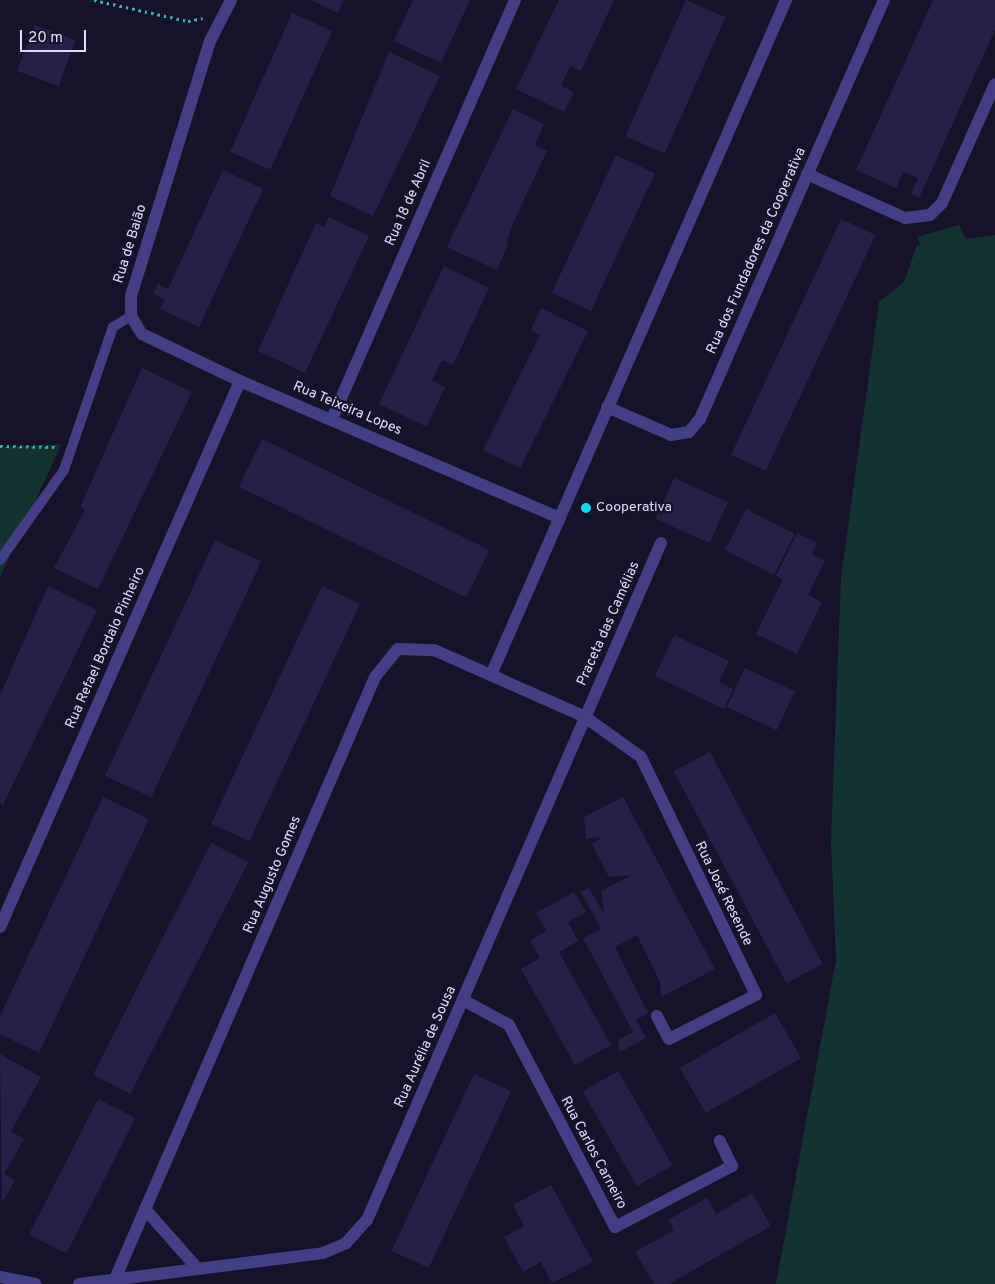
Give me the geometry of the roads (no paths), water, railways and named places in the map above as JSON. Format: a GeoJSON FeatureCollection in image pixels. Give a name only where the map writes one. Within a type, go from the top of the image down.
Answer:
{"type":"FeatureCollection","features":[{"type":"Feature","properties":{"kind":"street","name":"Rua de Baião"},"geometry":{"type":"LineString","coordinates":[[131,316],[131,296],[210,41],[231,0]]}},
{"type":"Feature","properties":{"kind":"street","name":"Rua 18 de Abril"},"geometry":{"type":"LineString","coordinates":[[332,419],[515,0]]}},
{"type":"Feature","properties":{"kind":"street"},"geometry":{"type":"LineString","coordinates":[[585,717],[491,675],[786,0]]}},
{"type":"Feature","properties":{"kind":"street","name":"Rua dos Fundadores da Cooperativa"},"geometry":{"type":"LineString","coordinates":[[608,407],[671,435],[688,432],[700,419],[884,0]]}},
{"type":"Feature","properties":{"kind":"street"},"geometry":{"type":"LineString","coordinates":[[807,174],[905,218],[930,215],[942,203],[995,84]]}},
{"type":"Feature","properties":{"kind":"street","name":"Rua Teixeira Lopes"},"geometry":{"type":"LineString","coordinates":[[131,316],[142,334],[240,381],[560,518]]}},
{"type":"Feature","properties":{"kind":"street","name":"Rua Refael Bordalo Pinheiro"},"geometry":{"type":"LineString","coordinates":[[0,927],[240,381]]}},
{"type":"Feature","properties":{"kind":"street","name":"Praceta das Camélias"},"geometry":{"type":"LineString","coordinates":[[585,717],[661,543]]}},
{"type":"Feature","properties":{"kind":"street","name":"Rua Augusto Gomes"},"geometry":{"type":"LineString","coordinates":[[115,1279],[375,676],[398,649],[434,650],[491,675]]}},
{"type":"Feature","properties":{"kind":"street","name":"Rua Aurélia de Sousa"},"geometry":{"type":"LineString","coordinates":[[197,1268],[323,1254],[346,1243],[367,1220],[585,717]]}},
{"type":"Feature","properties":{"kind":"street","name":"Rua José Resende"},"geometry":{"type":"LineString","coordinates":[[585,717],[641,757],[756,995],[669,1039],[657,1016]]}},
{"type":"Feature","properties":{"kind":"street","name":"Rua Carlos Carneiro"},"geometry":{"type":"LineString","coordinates":[[463,1000],[509,1025],[615,1227],[732,1166],[720,1141]]}},
{"type":"Feature","properties":{"kind":"street"},"geometry":{"type":"LineString","coordinates":[[145,1209],[197,1268]]}},
{"type":"Feature","properties":{"kind":"street"},"geometry":{"type":"LineString","coordinates":[[79,1284],[197,1268]]}},
{"type":"Feature","properties":{"kind":"street"},"geometry":{"type":"LineString","coordinates":[[0,1276],[35,1284]]}},
{"type":"Feature","properties":{"kind":"lane"},"geometry":{"type":"LineString","coordinates":[[0,560],[64,470],[114,327],[131,316]]}},
{"type":"Feature","properties":{"kind":"place","name":"Cooperativa"},"geometry":{"type":"Point","coordinates":[586,508]}}]}
